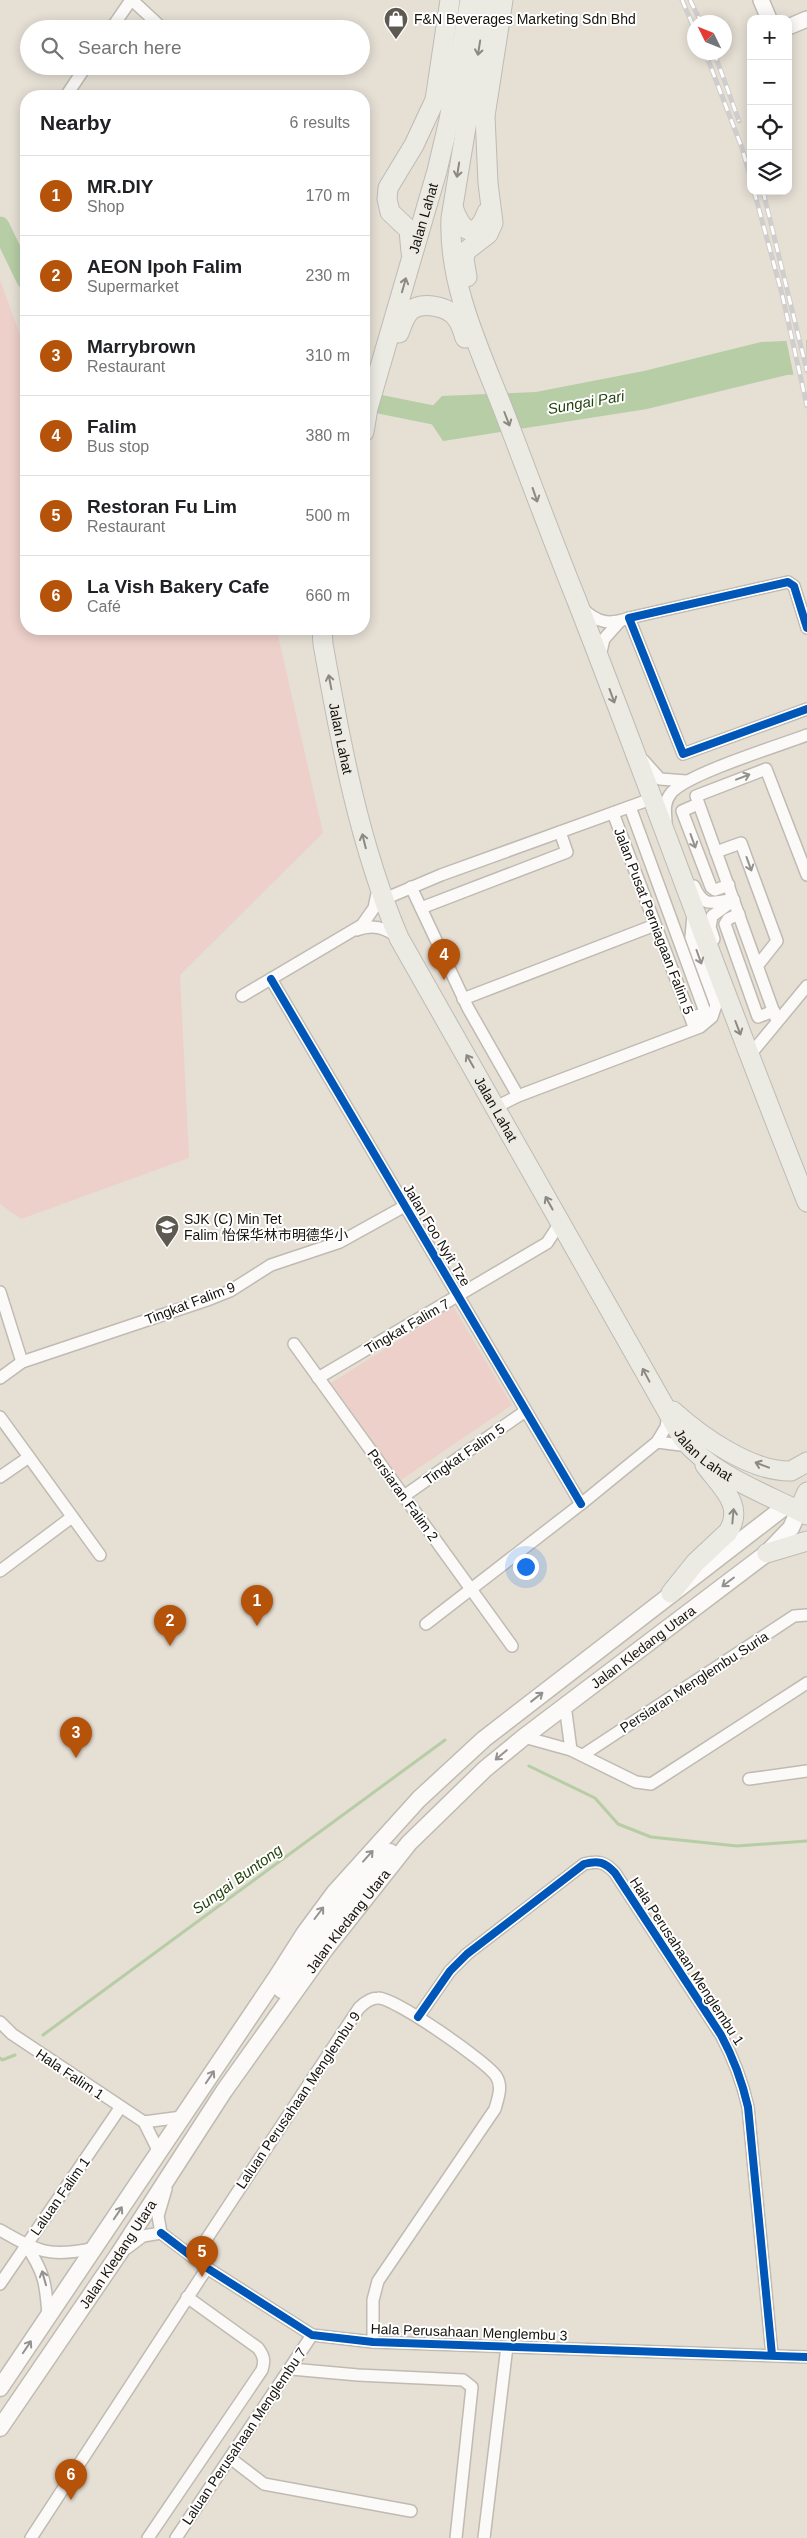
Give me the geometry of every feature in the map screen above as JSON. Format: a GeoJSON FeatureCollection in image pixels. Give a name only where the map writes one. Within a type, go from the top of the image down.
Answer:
{"type":"FeatureCollection","features":[{"type":"Feature","properties":{"kind":"main road"},"geometry":{"type":"LineString","coordinates":[[412,260],[408,230],[390,212],[386,199],[388,188],[414,145],[435,100],[450,0]]}},
{"type":"Feature","properties":{"kind":"main road","name":"Jalan Lahat"},"geometry":{"type":"LineString","coordinates":[[458,121],[470,0]]}},
{"type":"Feature","properties":{"kind":"main road","name":"Jalan Lahat"},"geometry":{"type":"LineString","coordinates":[[370,411],[427,207],[458,121],[487,0]]}},
{"type":"Feature","properties":{"kind":"main road"},"geometry":{"type":"LineString","coordinates":[[472,330],[472,304],[464,255],[471,246],[488,234],[492,228],[485,116],[503,0]]}},
{"type":"Feature","properties":{"kind":"main road"},"geometry":{"type":"LineString","coordinates":[[458,121],[451,244],[460,292],[472,330],[749,1056],[807,1202]]}},
{"type":"Feature","properties":{"kind":"main road"},"geometry":{"type":"LineString","coordinates":[[452,206],[461,227],[473,230],[484,219],[490,195]]}},
{"type":"Feature","properties":{"kind":"main road"},"geometry":{"type":"LineString","coordinates":[[386,199],[397,211],[407,216],[415,216],[427,207]]}},
{"type":"Feature","properties":{"kind":"main road"},"geometry":{"type":"LineString","coordinates":[[370,411],[404,320],[414,309],[430,306],[442,308],[457,318],[470,348],[495,388]]}},
{"type":"Feature","properties":{"kind":"main road","name":"Jalan Lahat"},"geometry":{"type":"LineString","coordinates":[[322,635],[344,760],[366,852],[380,893],[399,938],[664,1407],[694,1450],[733,1478],[802,1505]]}},
{"type":"Feature","properties":{"kind":"main road"},"geometry":{"type":"LineString","coordinates":[[664,1407],[701,1435],[739,1456],[770,1468],[787,1472],[796,1470],[807,1462]]}},
{"type":"Feature","properties":{"kind":"main road"},"geometry":{"type":"LineString","coordinates":[[671,1593],[695,1563],[728,1532],[735,1514],[734,1506],[728,1496],[694,1450]]}},
{"type":"Feature","properties":{"kind":"main road","name":"Jalan Kledang Utara"},"geometry":{"type":"LineString","coordinates":[[0,2428],[118,2255],[224,2091],[326,1948],[409,1843],[485,1769],[524,1737],[767,1553],[791,1528],[802,1505]]}},
{"type":"Feature","properties":{"kind":"main road","name":"Jalan Kledang Utara"},"geometry":{"type":"LineString","coordinates":[[0,2388],[314,1920],[335,1892],[419,1800],[484,1739],[703,1569],[802,1505]]}},
{"type":"Feature","properties":{"kind":"main road"},"geometry":{"type":"LineString","coordinates":[[703,1569],[720,1562],[760,1537],[767,1541],[767,1553],[807,1541]]}},
{"type":"Feature","properties":{"kind":"main road"},"geometry":{"type":"LineString","coordinates":[[140,2220],[171,2158],[314,1941],[363,1880],[420,1822],[444,1809]]}},
{"type":"Feature","properties":{"kind":"street"},"geometry":{"type":"LineString","coordinates":[[117,20],[131,0],[153,20]]}},
{"type":"Feature","properties":{"kind":"street"},"geometry":{"type":"LineString","coordinates":[[761,0],[767,15]]}},
{"type":"Feature","properties":{"kind":"street"},"geometry":{"type":"LineString","coordinates":[[792,26],[807,20]]}},
{"type":"Feature","properties":{"kind":"street"},"geometry":{"type":"LineString","coordinates":[[70,90],[80,75]]}},
{"type":"Feature","properties":{"kind":"street"},"geometry":{"type":"LineString","coordinates":[[578,604],[598,621],[624,620],[788,582],[794,586],[807,628]]}},
{"type":"Feature","properties":{"kind":"street"},"geometry":{"type":"LineString","coordinates":[[599,660],[604,639],[624,620]]}},
{"type":"Feature","properties":{"kind":"street"},"geometry":{"type":"LineString","coordinates":[[624,620],[682,754],[807,709]]}},
{"type":"Feature","properties":{"kind":"street"},"geometry":{"type":"LineString","coordinates":[[668,842],[665,807],[672,792],[686,781],[807,735]]}},
{"type":"Feature","properties":{"kind":"street"},"geometry":{"type":"LineString","coordinates":[[630,743],[660,779],[686,781]]}},
{"type":"Feature","properties":{"kind":"street"},"geometry":{"type":"LineString","coordinates":[[775,1016],[758,964],[698,804],[696,798],[698,795],[766,770],[807,875]]}},
{"type":"Feature","properties":{"kind":"street"},"geometry":{"type":"LineString","coordinates":[[354,931],[372,912],[380,893],[411,886],[651,799]]}},
{"type":"Feature","properties":{"kind":"street"},"geometry":{"type":"LineString","coordinates":[[698,804],[682,811],[711,887],[715,890],[729,885]]}},
{"type":"Feature","properties":{"kind":"street"},"geometry":{"type":"LineString","coordinates":[[496,1107],[693,1023],[702,1014],[704,1009],[630,807]]}},
{"type":"Feature","properties":{"kind":"street","name":"Jalan Pusat Perniagaan Falim 5"},"geometry":{"type":"LineString","coordinates":[[613,813],[693,1023]]}},
{"type":"Feature","properties":{"kind":"street"},"geometry":{"type":"LineString","coordinates":[[421,908],[567,852],[560,832]]}},
{"type":"Feature","properties":{"kind":"street"},"geometry":{"type":"LineString","coordinates":[[716,852],[741,843],[777,941],[758,964]]}},
{"type":"Feature","properties":{"kind":"street"},"geometry":{"type":"LineString","coordinates":[[680,874],[691,880],[700,898],[706,901],[718,903],[734,900]]}},
{"type":"Feature","properties":{"kind":"street"},"geometry":{"type":"LineString","coordinates":[[411,886],[463,999],[518,1096]]}},
{"type":"Feature","properties":{"kind":"street"},"geometry":{"type":"LineString","coordinates":[[711,956],[716,944],[710,927],[712,916],[734,900]]}},
{"type":"Feature","properties":{"kind":"street"},"geometry":{"type":"LineString","coordinates":[[693,909],[691,937],[716,1005],[712,1017],[706,1024],[693,1023]]}},
{"type":"Feature","properties":{"kind":"street"},"geometry":{"type":"LineString","coordinates":[[739,914],[728,918],[725,924],[758,1016],[775,1016]]}},
{"type":"Feature","properties":{"kind":"street"},"geometry":{"type":"LineString","coordinates":[[463,999],[655,925]]}},
{"type":"Feature","properties":{"kind":"street"},"geometry":{"type":"LineString","coordinates":[[242,996],[354,931],[365,927],[378,927],[389,931],[399,938]]}},
{"type":"Feature","properties":{"kind":"street","name":"Jalan Foo Nyit Tze"},"geometry":{"type":"LineString","coordinates":[[270,980],[458,1296],[524,1412],[581,1504]]}},
{"type":"Feature","properties":{"kind":"street"},"geometry":{"type":"LineString","coordinates":[[749,1056],[775,1016],[807,986]]}},
{"type":"Feature","properties":{"kind":"street","name":"Tingkat Falim 9"},"geometry":{"type":"LineString","coordinates":[[0,1378],[22,1362],[230,1291],[270,1265],[340,1242],[405,1206]]}},
{"type":"Feature","properties":{"kind":"street","name":"Tingkat Falim 7"},"geometry":{"type":"LineString","coordinates":[[318,1378],[547,1243],[560,1223]]}},
{"type":"Feature","properties":{"kind":"street"},"geometry":{"type":"LineString","coordinates":[[547,1243],[573,1246]]}},
{"type":"Feature","properties":{"kind":"street"},"geometry":{"type":"LineString","coordinates":[[0,1292],[22,1362]]}},
{"type":"Feature","properties":{"kind":"street","name":"Persiaran Falim 2"},"geometry":{"type":"LineString","coordinates":[[294,1344],[512,1646]]}},
{"type":"Feature","properties":{"kind":"street"},"geometry":{"type":"LineString","coordinates":[[426,1624],[581,1504],[657,1442],[666,1428],[664,1407]]}},
{"type":"Feature","properties":{"kind":"street","name":"Tingkat Falim 5"},"geometry":{"type":"LineString","coordinates":[[404,1496],[524,1412]]}},
{"type":"Feature","properties":{"kind":"street"},"geometry":{"type":"LineString","coordinates":[[0,1417],[100,1555]]}},
{"type":"Feature","properties":{"kind":"street"},"geometry":{"type":"LineString","coordinates":[[657,1442],[694,1450]]}},
{"type":"Feature","properties":{"kind":"street"},"geometry":{"type":"LineString","coordinates":[[0,1477],[29,1457]]}},
{"type":"Feature","properties":{"kind":"street"},"geometry":{"type":"LineString","coordinates":[[0,1571],[72,1517]]}},
{"type":"Feature","properties":{"kind":"street","name":"Persiaran Menglembu Suria"},"geometry":{"type":"LineString","coordinates":[[583,1755],[794,1616],[807,1615]]}},
{"type":"Feature","properties":{"kind":"street"},"geometry":{"type":"LineString","coordinates":[[524,1737],[572,1750],[636,1782],[652,1784],[807,1683]]}},
{"type":"Feature","properties":{"kind":"street"},"geometry":{"type":"LineString","coordinates":[[565,1705],[572,1750]]}},
{"type":"Feature","properties":{"kind":"street"},"geometry":{"type":"LineString","coordinates":[[749,1779],[807,1771]]}},
{"type":"Feature","properties":{"kind":"street","name":"Hala Perusahaan Menglembu 1"},"geometry":{"type":"LineString","coordinates":[[418,2017],[450,1971],[467,1954],[584,1864],[596,1861],[607,1864],[615,1872],[721,2035],[743,2083],[748,2107],[772,2355]]}},
{"type":"Feature","properties":{"kind":"street","name":"Laluan Perusahaan Menglembu 9"},"geometry":{"type":"LineString","coordinates":[[194,2258],[358,2008],[367,2000],[379,1998],[390,2001],[418,2017],[485,2065],[496,2076],[500,2093],[495,2109],[378,2281],[373,2300],[373,2342]]}},
{"type":"Feature","properties":{"kind":"street","name":"Hala Falim 1"},"geometry":{"type":"LineString","coordinates":[[0,2022],[12,2034],[120,2108],[144,2122]]}},
{"type":"Feature","properties":{"kind":"street","name":"Laluan Falim 1"},"geometry":{"type":"LineString","coordinates":[[0,2284],[120,2108]]}},
{"type":"Feature","properties":{"kind":"street"},"geometry":{"type":"LineString","coordinates":[[159,2152],[144,2122],[182,2117]]}},
{"type":"Feature","properties":{"kind":"street"},"geometry":{"type":"LineString","coordinates":[[118,2255],[144,2236],[161,2233],[158,2216],[174,2168]]}},
{"type":"Feature","properties":{"kind":"street"},"geometry":{"type":"LineString","coordinates":[[0,2230],[26,2245],[50,2254],[69,2254],[94,2248]]}},
{"type":"Feature","properties":{"kind":"street","name":"Hala Perusahaan Menglembu 3"},"geometry":{"type":"LineString","coordinates":[[161,2233],[207,2268],[312,2335],[373,2342],[807,2356]]}},
{"type":"Feature","properties":{"kind":"street"},"geometry":{"type":"LineString","coordinates":[[26,2245],[41,2268],[46,2286],[48,2316]]}},
{"type":"Feature","properties":{"kind":"street"},"geometry":{"type":"LineString","coordinates":[[31,2538],[207,2268]]}},
{"type":"Feature","properties":{"kind":"street"},"geometry":{"type":"LineString","coordinates":[[148,2538],[262,2370],[264,2362],[258,2348],[187,2297]]}},
{"type":"Feature","properties":{"kind":"street","name":"Laluan Perusahaan Menglembu 7"},"geometry":{"type":"LineString","coordinates":[[176,2538],[292,2368],[312,2335]]}},
{"type":"Feature","properties":{"kind":"street"},"geometry":{"type":"LineString","coordinates":[[484,2538],[507,2346]]}},
{"type":"Feature","properties":{"kind":"street"},"geometry":{"type":"LineString","coordinates":[[292,2368],[358,2375],[463,2380],[472,2387],[456,2538]]}},
{"type":"Feature","properties":{"kind":"street"},"geometry":{"type":"LineString","coordinates":[[230,2458],[264,2484],[411,2512]]}},
{"type":"Feature","properties":{"kind":"shaded area"},"geometry":{"type":"Polygon","coordinates":[[[0,280],[20,335],[20,635],[278,635],[323,833],[180,975],[189,1158],[21,1219],[0,1204],[0,280]]]}},
{"type":"Feature","properties":{"kind":"shaded area"},"geometry":{"type":"Polygon","coordinates":[[[453,1306],[512,1405],[401,1480],[331,1383],[453,1306]]]}},
{"type":"Feature","properties":{"kind":"water"},"geometry":{"type":"Polygon","coordinates":[[[807,340],[807,374],[787,375],[647,409],[443,441],[425,414],[442,396],[536,392],[644,371],[761,342],[807,340]]]}},
{"type":"Feature","properties":{"kind":"pier"},"geometry":{"type":"Polygon","coordinates":[[[806,338],[807,376],[794,377],[786,339],[806,338]]]}},
{"type":"Feature","properties":{"kind":"waterway","name":"Sungai Pari"},"geometry":{"type":"LineString","coordinates":[[0,226],[20,268]]}},
{"type":"Feature","properties":{"kind":"waterway","name":"Sungai Pari"},"geometry":{"type":"LineString","coordinates":[[370,402],[448,418]]}},
{"type":"Feature","properties":{"kind":"waterway","name":"Sungai Buntong"},"geometry":{"type":"LineString","coordinates":[[43,2035],[445,1740]]}},
{"type":"Feature","properties":{"kind":"waterway","name":"Sungai Buntong"},"geometry":{"type":"LineString","coordinates":[[529,1766],[595,1798],[618,1824],[651,1837],[737,1846],[807,1841]]}},
{"type":"Feature","properties":{"kind":"waterway","name":"Sungai Buntong"},"geometry":{"type":"LineString","coordinates":[[0,2058],[2,2060],[15,2055]]}},
{"type":"Feature","properties":{"kind":"railway"},"geometry":{"type":"LineString","coordinates":[[682,0],[688,15]]}},
{"type":"Feature","properties":{"kind":"railway"},"geometry":{"type":"LineString","coordinates":[[690,0],[698,15]]}},
{"type":"Feature","properties":{"kind":"railway"},"geometry":{"type":"LineString","coordinates":[[708,60],[747,166]]}},
{"type":"Feature","properties":{"kind":"railway"},"geometry":{"type":"LineString","coordinates":[[717,60],[739,121]]}},
{"type":"Feature","properties":{"kind":"railway"},"geometry":{"type":"LineString","coordinates":[[755,195],[782,294],[807,406]]}},
{"type":"Feature","properties":{"kind":"railway"},"geometry":{"type":"LineString","coordinates":[[764,195],[807,371]]}},
{"type":"Feature","properties":{"kind":"cycle path"},"geometry":{"type":"LineString","coordinates":[[807,628],[794,586],[788,582],[629,618],[683,754],[807,709]]}},
{"type":"Feature","properties":{"kind":"cycle path"},"geometry":{"type":"LineString","coordinates":[[271,979],[581,1504]]}},
{"type":"Feature","properties":{"kind":"cycle path"},"geometry":{"type":"LineString","coordinates":[[418,2017],[450,1971],[467,1954],[584,1864],[601,1863],[611,1869],[721,2035],[740,2079],[748,2107],[772,2355]]}},
{"type":"Feature","properties":{"kind":"cycle path"},"geometry":{"type":"LineString","coordinates":[[161,2233],[207,2268],[312,2335],[373,2342],[807,2357]]}},
{"type":"Feature","properties":{"kind":"place","name":"F&N Beverages Marketing Sdn Bhd"},"geometry":{"type":"Point","coordinates":[396,40]}},
{"type":"Feature","properties":{"kind":"place","name":"Falim"},"geometry":{"type":"Point","coordinates":[444,980]}},
{"type":"Feature","properties":{"kind":"place","name":"SJK (C) Min Tet Falim 怡保华林市明德华小"},"geometry":{"type":"Point","coordinates":[167,1248]}},
{"type":"Feature","properties":{"kind":"place","name":"MR.DIY"},"geometry":{"type":"Point","coordinates":[257,1626]}},
{"type":"Feature","properties":{"kind":"place","name":"AEON Ipoh Falim"},"geometry":{"type":"Point","coordinates":[170,1646]}},
{"type":"Feature","properties":{"kind":"place","name":"Marrybrown"},"geometry":{"type":"Point","coordinates":[76,1758]}},
{"type":"Feature","properties":{"kind":"place","name":"Restoran Fu Lim"},"geometry":{"type":"Point","coordinates":[202,2277]}},
{"type":"Feature","properties":{"kind":"place","name":"La Vish Bakery Cafe"},"geometry":{"type":"Point","coordinates":[71,2500]}}]}
